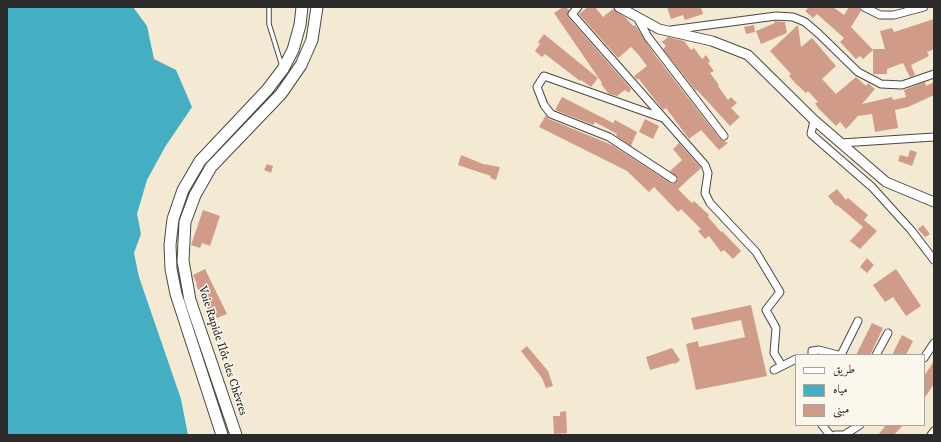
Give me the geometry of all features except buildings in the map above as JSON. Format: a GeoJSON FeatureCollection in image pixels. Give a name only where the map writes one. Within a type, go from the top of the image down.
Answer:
{"type":"FeatureCollection","features":[{"type":"Feature","properties":{"kind":"highway"},"geometry":{"type":"LineString","coordinates":[[222,435],[176,294],[171,269],[170,245],[173,219],[183,190],[200,160],[267,90],[283,69],[293,50],[300,25],[302,7]]}},
{"type":"Feature","properties":{"kind":"highway","name":"Voie Rapide Ilôt des Chèvres"},"geometry":{"type":"LineString","coordinates":[[236,435],[190,300],[182,261],[185,222],[195,195],[211,167],[281,94],[301,65],[312,40],[317,7]]}},
{"type":"Feature","properties":{"kind":"street"},"geometry":{"type":"LineString","coordinates":[[578,7],[572,14],[705,165],[708,173],[705,193],[710,203],[756,252],[780,292],[766,310],[776,328],[774,353],[782,366]]}},
{"type":"Feature","properties":{"kind":"street"},"geometry":{"type":"LineString","coordinates":[[619,7],[659,29],[712,41],[748,56],[814,120],[886,182],[934,202]]}},
{"type":"Feature","properties":{"kind":"street"},"geometry":{"type":"LineString","coordinates":[[864,7],[880,15],[894,15],[924,7]]}},
{"type":"Feature","properties":{"kind":"street"},"geometry":{"type":"LineString","coordinates":[[668,31],[776,16],[792,17],[805,22],[858,72],[881,84],[902,85],[934,74]]}},
{"type":"Feature","properties":{"kind":"street"},"geometry":{"type":"LineString","coordinates":[[637,17],[648,37],[724,136]]}},
{"type":"Feature","properties":{"kind":"street"},"geometry":{"type":"LineString","coordinates":[[663,118],[544,76],[536,87],[544,105],[551,114],[609,137],[673,179]]}},
{"type":"Feature","properties":{"kind":"street"},"geometry":{"type":"LineString","coordinates":[[814,120],[811,134],[872,187],[911,230],[934,260]]}},
{"type":"Feature","properties":{"kind":"street"},"geometry":{"type":"LineString","coordinates":[[840,143],[934,137]]}},
{"type":"Feature","properties":{"kind":"street"},"geometry":{"type":"LineString","coordinates":[[840,354],[858,321]]}},
{"type":"Feature","properties":{"kind":"street"},"geometry":{"type":"LineString","coordinates":[[877,354],[888,333]]}},
{"type":"Feature","properties":{"kind":"street"},"geometry":{"type":"LineString","coordinates":[[925,356],[934,343]]}},
{"type":"Feature","properties":{"kind":"street"},"geometry":{"type":"LineString","coordinates":[[812,353],[819,350],[835,354]]}},
{"type":"Feature","properties":{"kind":"street"},"geometry":{"type":"LineString","coordinates":[[774,370],[795,360]]}},
{"type":"Feature","properties":{"kind":"street"},"geometry":{"type":"LineString","coordinates":[[823,426],[830,435]]}},
{"type":"Feature","properties":{"kind":"street"},"geometry":{"type":"LineString","coordinates":[[835,435],[844,435],[858,426]]}},
{"type":"Feature","properties":{"kind":"street"},"geometry":{"type":"LineString","coordinates":[[931,435],[934,431]]}},
{"type":"Feature","properties":{"kind":"lane"},"geometry":{"type":"LineString","coordinates":[[269,7],[269,24],[283,69]]}},
{"type":"Feature","properties":{"kind":"water"},"geometry":{"type":"Polygon","coordinates":[[[7,7],[133,7],[147,26],[154,59],[176,70],[192,107],[165,147],[147,180],[137,214],[141,234],[134,253],[139,277],[181,399],[188,435],[7,435],[7,7]]]}}]}
